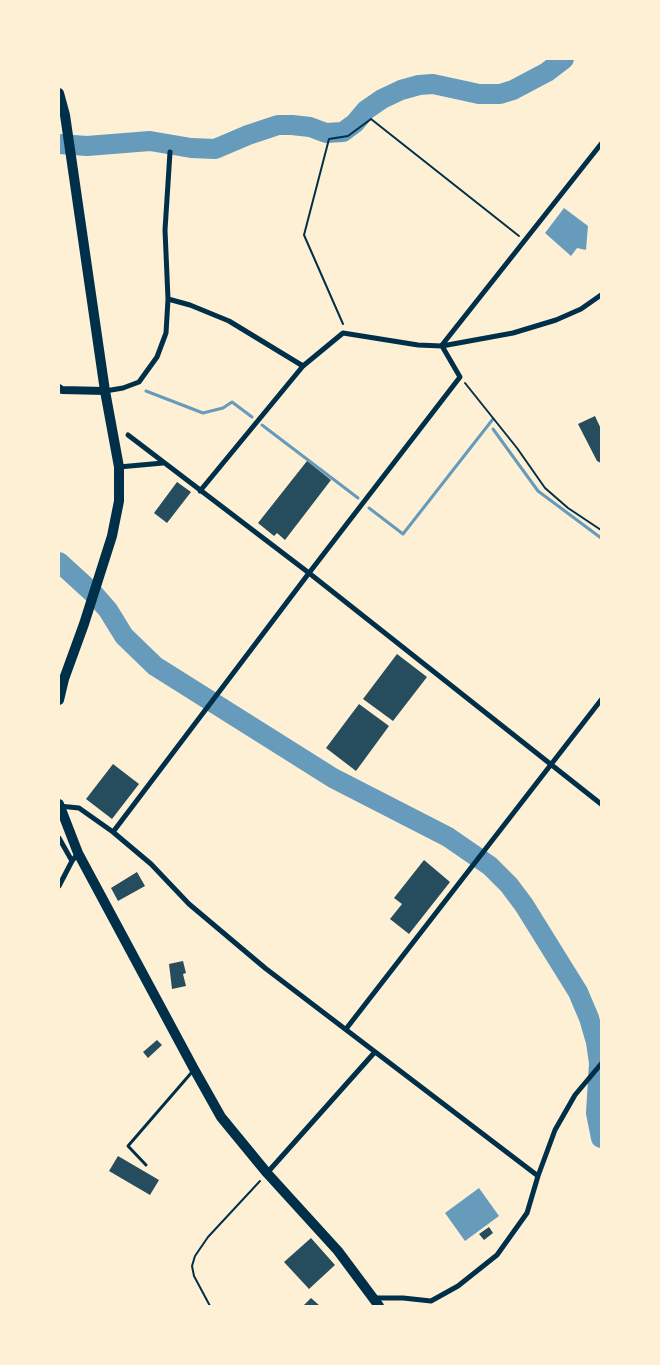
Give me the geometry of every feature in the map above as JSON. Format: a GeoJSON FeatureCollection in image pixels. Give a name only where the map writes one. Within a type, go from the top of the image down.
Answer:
{"type":"FeatureCollection","features":[{"type":"Feature","properties":{"kind":"main road"},"geometry":{"type":"LineString","coordinates":[[59,93],[67,123],[119,467],[119,501],[112,536],[64,679],[59,700]]}},
{"type":"Feature","properties":{"kind":"main road"},"geometry":{"type":"LineString","coordinates":[[59,805],[75,857],[221,1117],[338,1251],[376,1302]]}},
{"type":"Feature","properties":{"kind":"street"},"geometry":{"type":"LineString","coordinates":[[442,346],[601,144]]}},
{"type":"Feature","properties":{"kind":"street"},"geometry":{"type":"LineString","coordinates":[[60,391],[123,388],[139,382],[157,357],[166,332],[168,299],[165,230],[170,152]]}},
{"type":"Feature","properties":{"kind":"street"},"geometry":{"type":"LineString","coordinates":[[200,491],[303,366],[343,333],[418,345],[442,346],[513,333],[556,320],[581,309],[601,295]]}},
{"type":"Feature","properties":{"kind":"street"},"geometry":{"type":"LineString","coordinates":[[168,299],[190,305],[228,321],[303,366]]}},
{"type":"Feature","properties":{"kind":"street"},"geometry":{"type":"LineString","coordinates":[[113,832],[460,377],[442,346]]}},
{"type":"Feature","properties":{"kind":"street"},"geometry":{"type":"LineString","coordinates":[[128,435],[309,573],[601,804]]}},
{"type":"Feature","properties":{"kind":"street"},"geometry":{"type":"LineString","coordinates":[[119,467],[163,463]]}},
{"type":"Feature","properties":{"kind":"street"},"geometry":{"type":"LineString","coordinates":[[346,1029],[601,700]]}},
{"type":"Feature","properties":{"kind":"street"},"geometry":{"type":"LineString","coordinates":[[59,805],[79,808],[113,832],[151,864],[189,904],[265,968],[346,1029],[374,1053],[538,1176]]}},
{"type":"Feature","properties":{"kind":"street"},"geometry":{"type":"LineString","coordinates":[[59,838],[75,857],[59,886]]}},
{"type":"Feature","properties":{"kind":"street"},"geometry":{"type":"LineString","coordinates":[[268,1173],[374,1053]]}},
{"type":"Feature","properties":{"kind":"street"},"geometry":{"type":"LineString","coordinates":[[376,1302],[403,1298],[431,1301],[458,1286],[497,1255],[527,1213],[555,1130],[575,1095],[601,1064]]}},
{"type":"Feature","properties":{"kind":"lane"},"geometry":{"type":"LineString","coordinates":[[146,1165],[128,1146],[194,1069]]}},
{"type":"Feature","properties":{"kind":"path"},"geometry":{"type":"LineString","coordinates":[[343,333],[342,320],[304,235],[329,139],[348,136],[371,119],[525,241]]}},
{"type":"Feature","properties":{"kind":"path"},"geometry":{"type":"LineString","coordinates":[[460,377],[517,448],[545,488],[568,508],[601,530]]}},
{"type":"Feature","properties":{"kind":"path"},"geometry":{"type":"LineString","coordinates":[[210,1306],[194,1276],[192,1266],[195,1256],[208,1237],[268,1173]]}},
{"type":"Feature","properties":{"kind":"water"},"geometry":{"type":"Polygon","coordinates":[[[564,208],[588,226],[586,250],[577,248],[571,256],[545,233],[564,208]]]}},
{"type":"Feature","properties":{"kind":"water"},"geometry":{"type":"Polygon","coordinates":[[[479,1188],[499,1216],[465,1241],[445,1213],[479,1188]]]}},
{"type":"Feature","properties":{"kind":"building"},"geometry":{"type":"Polygon","coordinates":[[[595,416],[601,429],[601,463],[597,461],[578,424],[595,416]]]}},
{"type":"Feature","properties":{"kind":"building"},"geometry":{"type":"Polygon","coordinates":[[[307,461],[331,480],[285,540],[277,533],[274,536],[258,523],[307,461]]]}},
{"type":"Feature","properties":{"kind":"building"},"geometry":{"type":"Polygon","coordinates":[[[177,482],[191,492],[167,523],[154,513],[177,482]]]}},
{"type":"Feature","properties":{"kind":"building"},"geometry":{"type":"Polygon","coordinates":[[[397,654],[427,677],[393,721],[363,699],[397,654]]]}},
{"type":"Feature","properties":{"kind":"building"},"geometry":{"type":"Polygon","coordinates":[[[359,704],[389,726],[356,771],[326,748],[359,704]]]}},
{"type":"Feature","properties":{"kind":"building"},"geometry":{"type":"Polygon","coordinates":[[[113,764],[139,784],[112,819],[86,799],[113,764]]]}},
{"type":"Feature","properties":{"kind":"building"},"geometry":{"type":"Polygon","coordinates":[[[424,860],[450,882],[409,934],[390,919],[402,904],[394,898],[424,860]]]}},
{"type":"Feature","properties":{"kind":"building"},"geometry":{"type":"Polygon","coordinates":[[[137,872],[145,886],[118,901],[111,888],[137,872]]]}},
{"type":"Feature","properties":{"kind":"building"},"geometry":{"type":"Polygon","coordinates":[[[183,961],[186,973],[183,974],[186,986],[172,989],[169,964],[183,961]]]}},
{"type":"Feature","properties":{"kind":"building"},"geometry":{"type":"Polygon","coordinates":[[[157,1040],[162,1045],[148,1058],[143,1052],[157,1040]]]}},
{"type":"Feature","properties":{"kind":"building"},"geometry":{"type":"Polygon","coordinates":[[[118,1156],[159,1180],[150,1195],[109,1171],[118,1156]]]}},
{"type":"Feature","properties":{"kind":"building"},"geometry":{"type":"Polygon","coordinates":[[[489,1227],[493,1233],[484,1240],[479,1234],[489,1227]]]}},
{"type":"Feature","properties":{"kind":"building"},"geometry":{"type":"Polygon","coordinates":[[[311,1238],[335,1265],[309,1289],[284,1262],[311,1238]]]}},
{"type":"Feature","properties":{"kind":"building"},"geometry":{"type":"Polygon","coordinates":[[[311,1298],[320,1306],[303,1306],[311,1298]]]}},
{"type":"Feature","properties":{"kind":"waterway"},"geometry":{"type":"LineString","coordinates":[[59,144],[87,146],[150,141],[191,148],[215,149],[278,125],[310,127],[326,133],[343,132],[355,123],[366,110],[382,99],[401,90],[419,85],[433,84],[479,94],[500,94],[513,90],[547,72],[564,59]]}},
{"type":"Feature","properties":{"kind":"waterway"},"geometry":{"type":"LineString","coordinates":[[146,391],[203,413],[223,408],[232,402],[252,417]]}},
{"type":"Feature","properties":{"kind":"waterway"},"geometry":{"type":"LineString","coordinates":[[369,508],[403,534],[493,419]]}},
{"type":"Feature","properties":{"kind":"waterway"},"geometry":{"type":"LineString","coordinates":[[262,425],[358,498]]}},
{"type":"Feature","properties":{"kind":"waterway"},"geometry":{"type":"LineString","coordinates":[[493,429],[538,491],[601,538]]}},
{"type":"Feature","properties":{"kind":"waterway"},"geometry":{"type":"LineString","coordinates":[[59,562],[94,594],[108,610],[124,636],[155,666],[333,778],[448,837],[490,866],[509,885],[524,905],[578,992],[589,1018],[596,1042],[599,1063],[596,1113],[601,1138]]}}]}
